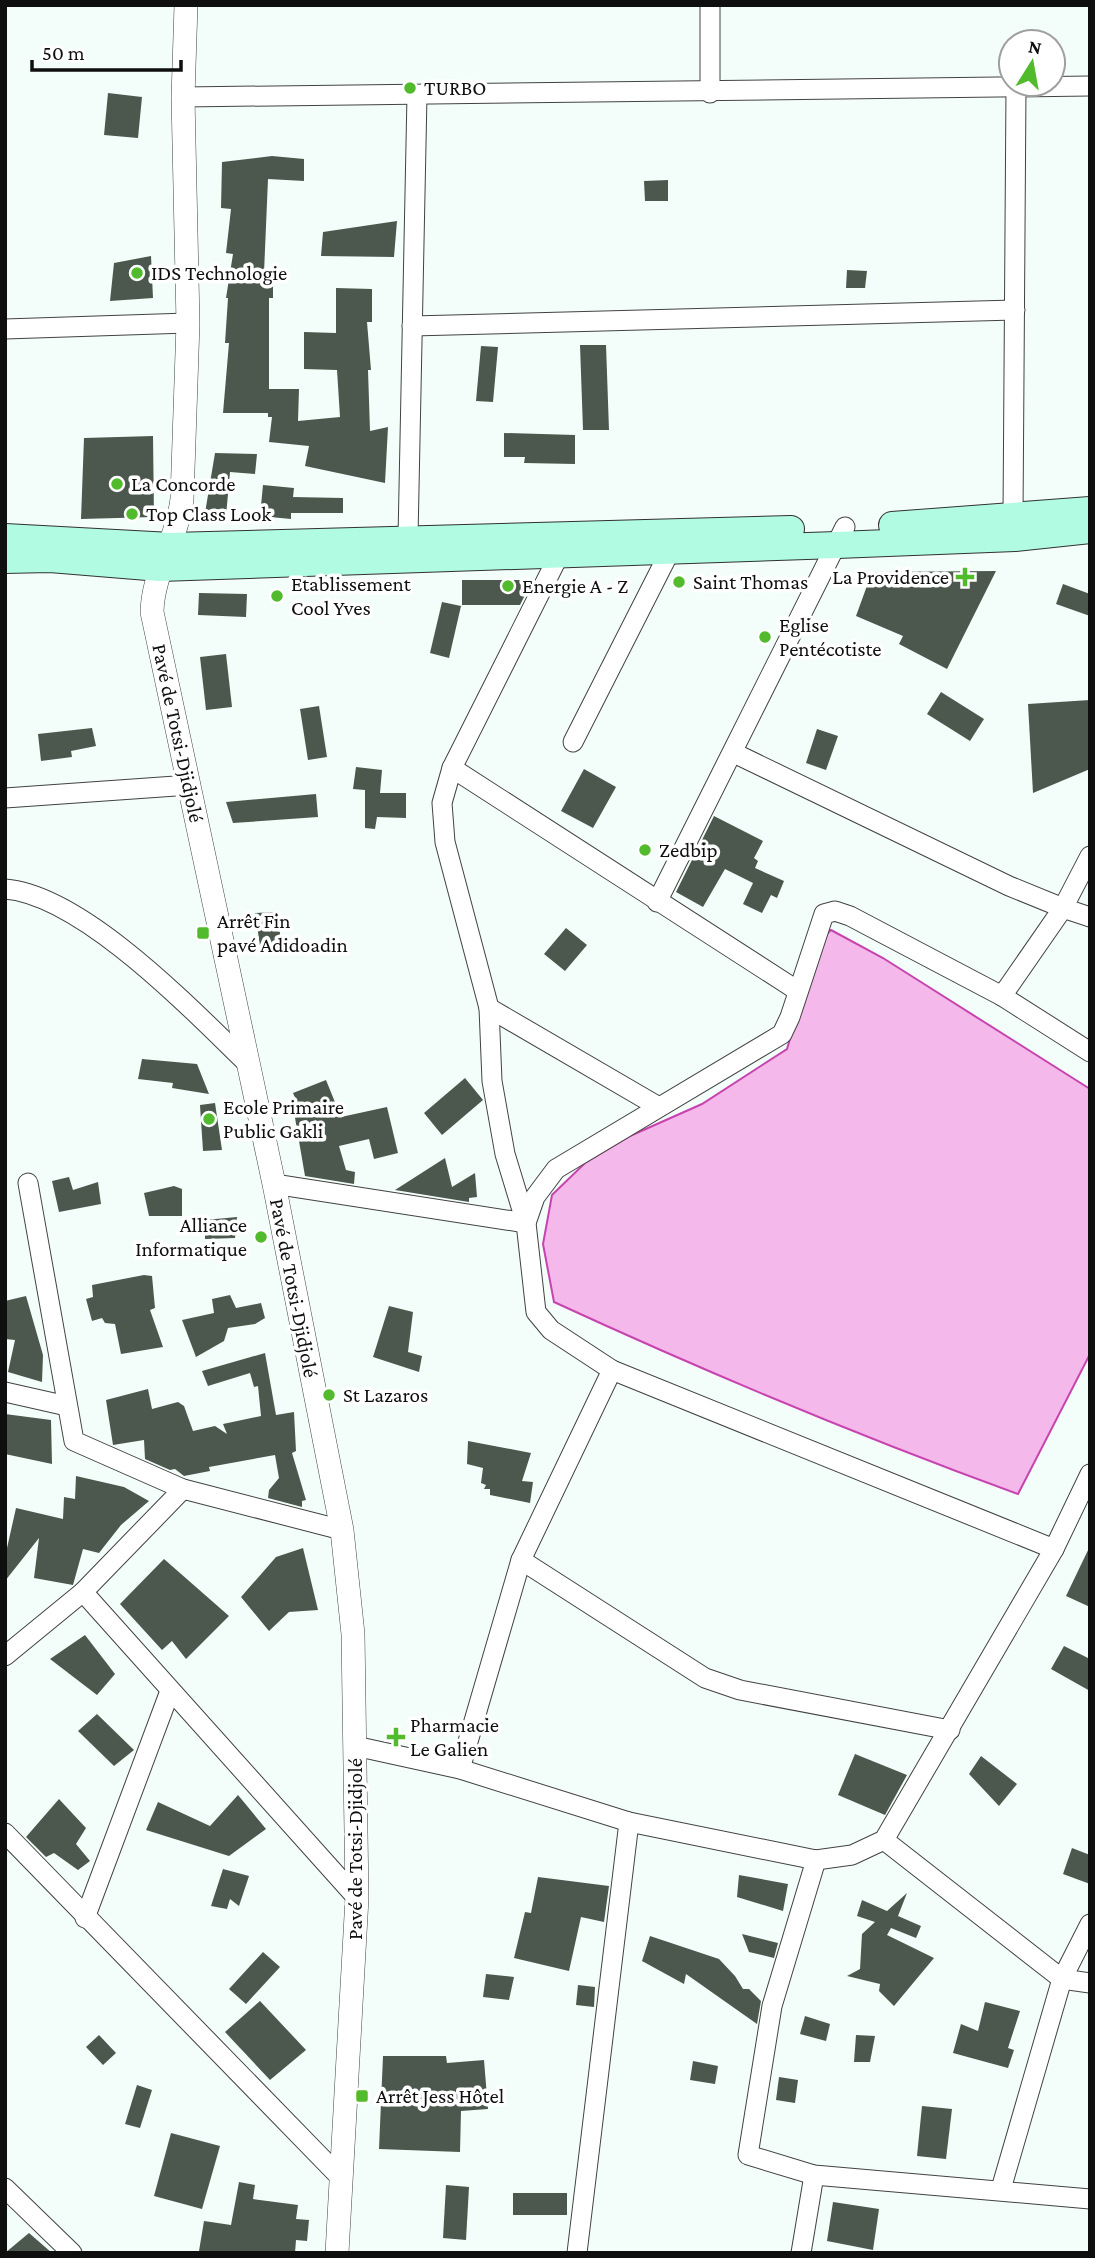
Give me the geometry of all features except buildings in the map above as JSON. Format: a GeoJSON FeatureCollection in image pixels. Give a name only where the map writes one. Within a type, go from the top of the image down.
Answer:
{"type":"FeatureCollection","features":[{"type":"Feature","properties":{"kind":"main road"},"geometry":{"type":"LineString","coordinates":[[5,559],[559,555],[670,551],[1090,510]]}},
{"type":"Feature","properties":{"kind":"main road"},"geometry":{"type":"LineString","coordinates":[[5,537],[165,557],[408,538],[1015,538],[1090,530]]}},
{"type":"Feature","properties":{"kind":"street","name":"Pavé de Totsi-Djidjolé"},"geometry":{"type":"LineString","coordinates":[[186,5],[183,97],[188,323],[182,499],[152,590],[152,612],[274,1184],[342,1530],[354,1634],[358,1898],[337,2253]]}},
{"type":"Feature","properties":{"kind":"street"},"geometry":{"type":"LineString","coordinates":[[710,5],[710,93]]}},
{"type":"Feature","properties":{"kind":"street"},"geometry":{"type":"LineString","coordinates":[[1067,87],[1090,86]]}},
{"type":"Feature","properties":{"kind":"street"},"geometry":{"type":"LineString","coordinates":[[183,97],[997,88]]}},
{"type":"Feature","properties":{"kind":"street"},"geometry":{"type":"LineString","coordinates":[[408,538],[417,95]]}},
{"type":"Feature","properties":{"kind":"street"},"geometry":{"type":"LineString","coordinates":[[1013,518],[1016,98]]}},
{"type":"Feature","properties":{"kind":"street"},"geometry":{"type":"LineString","coordinates":[[412,326],[1015,310]]}},
{"type":"Feature","properties":{"kind":"street"},"geometry":{"type":"LineString","coordinates":[[5,329],[188,323]]}},
{"type":"Feature","properties":{"kind":"street"},"geometry":{"type":"LineString","coordinates":[[657,902],[841,536]]}},
{"type":"Feature","properties":{"kind":"street"},"geometry":{"type":"LineString","coordinates":[[573,742],[670,551]]}},
{"type":"Feature","properties":{"kind":"street"},"geometry":{"type":"LineString","coordinates":[[559,555],[452,768],[442,803],[445,842],[489,1008],[492,1081],[505,1154],[526,1223],[536,1312],[551,1330],[612,1370],[1054,1549]]}},
{"type":"Feature","properties":{"kind":"street"},"geometry":{"type":"LineString","coordinates":[[734,753],[1009,886],[1090,917]]}},
{"type":"Feature","properties":{"kind":"street"},"geometry":{"type":"LineString","coordinates":[[452,768],[798,991]]}},
{"type":"Feature","properties":{"kind":"street"},"geometry":{"type":"LineString","coordinates":[[5,798],[190,785]]}},
{"type":"Feature","properties":{"kind":"street"},"geometry":{"type":"LineString","coordinates":[[1002,996],[1063,908],[1090,856]]}},
{"type":"Feature","properties":{"kind":"street"},"geometry":{"type":"LineString","coordinates":[[5,889],[19,890],[46,900],[106,937],[164,983],[249,1065]]}},
{"type":"Feature","properties":{"kind":"street"},"geometry":{"type":"LineString","coordinates":[[526,1223],[536,1197],[556,1170],[782,1034],[818,923],[824,914],[835,911],[1002,996],[1090,1052]]}},
{"type":"Feature","properties":{"kind":"street"},"geometry":{"type":"LineString","coordinates":[[489,1008],[659,1107]]}},
{"type":"Feature","properties":{"kind":"street"},"geometry":{"type":"LineString","coordinates":[[28,1184],[74,1441],[183,1489],[342,1530]]}},
{"type":"Feature","properties":{"kind":"street"},"geometry":{"type":"LineString","coordinates":[[274,1184],[526,1223]]}},
{"type":"Feature","properties":{"kind":"street"},"geometry":{"type":"LineString","coordinates":[[460,1769],[521,1560],[612,1370]]}},
{"type":"Feature","properties":{"kind":"street"},"geometry":{"type":"LineString","coordinates":[[5,1392],[67,1406]]}},
{"type":"Feature","properties":{"kind":"street"},"geometry":{"type":"LineString","coordinates":[[355,1746],[460,1769],[629,1822],[816,1860],[852,1855],[884,1840],[1054,1549],[1090,1474]]}},
{"type":"Feature","properties":{"kind":"street"},"geometry":{"type":"LineString","coordinates":[[5,1657],[83,1592],[183,1489]]}},
{"type":"Feature","properties":{"kind":"street"},"geometry":{"type":"LineString","coordinates":[[521,1560],[705,1678],[740,1690],[950,1730]]}},
{"type":"Feature","properties":{"kind":"street"},"geometry":{"type":"LineString","coordinates":[[83,1592],[358,1898]]}},
{"type":"Feature","properties":{"kind":"street"},"geometry":{"type":"LineString","coordinates":[[85,1918],[170,1691]]}},
{"type":"Feature","properties":{"kind":"street"},"geometry":{"type":"LineString","coordinates":[[577,2253],[629,1822]]}},
{"type":"Feature","properties":{"kind":"street"},"geometry":{"type":"LineString","coordinates":[[5,1833],[341,2178]]}},
{"type":"Feature","properties":{"kind":"street"},"geometry":{"type":"LineString","coordinates":[[884,1840],[1062,1979],[1090,1983]]}},
{"type":"Feature","properties":{"kind":"street"},"geometry":{"type":"LineString","coordinates":[[816,1860],[772,2006],[748,2155],[814,2175],[1001,2189],[1090,2199]]}},
{"type":"Feature","properties":{"kind":"street"},"geometry":{"type":"LineString","coordinates":[[1001,2189],[1062,1979],[1090,1924]]}},
{"type":"Feature","properties":{"kind":"street"},"geometry":{"type":"LineString","coordinates":[[802,2253],[814,2175]]}},
{"type":"Feature","properties":{"kind":"street"},"geometry":{"type":"LineString","coordinates":[[5,2188],[72,2253]]}},
{"type":"Feature","properties":{"kind":"shaded area"},"geometry":{"type":"Polygon","coordinates":[[[831,930],[883,958],[1090,1089],[1090,1354],[1018,1494],[784,1403],[554,1302],[543,1244],[552,1195],[585,1163],[630,1136],[702,1104],[787,1049],[819,941],[831,930]]]}},
{"type":"Feature","properties":{"kind":"place","name":"TURBO"},"geometry":{"type":"Point","coordinates":[410,88]}},
{"type":"Feature","properties":{"kind":"place","name":"IDS Technologie"},"geometry":{"type":"Point","coordinates":[137,273]}},
{"type":"Feature","properties":{"kind":"place","name":"La Concorde"},"geometry":{"type":"Point","coordinates":[117,484]}},
{"type":"Feature","properties":{"kind":"place","name":"Top Class Look"},"geometry":{"type":"Point","coordinates":[132,514]}},
{"type":"Feature","properties":{"kind":"place","name":"La Providence"},"geometry":{"type":"Point","coordinates":[965,577]}},
{"type":"Feature","properties":{"kind":"place","name":"Saint Thomas"},"geometry":{"type":"Point","coordinates":[679,582]}},
{"type":"Feature","properties":{"kind":"place","name":"Energie A - Z"},"geometry":{"type":"Point","coordinates":[508,586]}},
{"type":"Feature","properties":{"kind":"place","name":"Etablissement Cool Yves"},"geometry":{"type":"Point","coordinates":[277,596]}},
{"type":"Feature","properties":{"kind":"place","name":"Eglise Pentécotiste"},"geometry":{"type":"Point","coordinates":[765,637]}},
{"type":"Feature","properties":{"kind":"place","name":"Zedbip"},"geometry":{"type":"Point","coordinates":[645,850]}},
{"type":"Feature","properties":{"kind":"place","name":"Arrêt Fin pavé Adidoadin"},"geometry":{"type":"Point","coordinates":[203,933]}},
{"type":"Feature","properties":{"kind":"place","name":"Ecole Primaire Public Gakli"},"geometry":{"type":"Point","coordinates":[209,1119]}},
{"type":"Feature","properties":{"kind":"place","name":"Alliance Informatique"},"geometry":{"type":"Point","coordinates":[261,1237]}},
{"type":"Feature","properties":{"kind":"place","name":"St Lazaros"},"geometry":{"type":"Point","coordinates":[329,1395]}},
{"type":"Feature","properties":{"kind":"place","name":"Pharmacie Le Galien"},"geometry":{"type":"Point","coordinates":[396,1737]}},
{"type":"Feature","properties":{"kind":"place","name":"Arrêt Jess Hôtel"},"geometry":{"type":"Point","coordinates":[362,2096]}}]}
